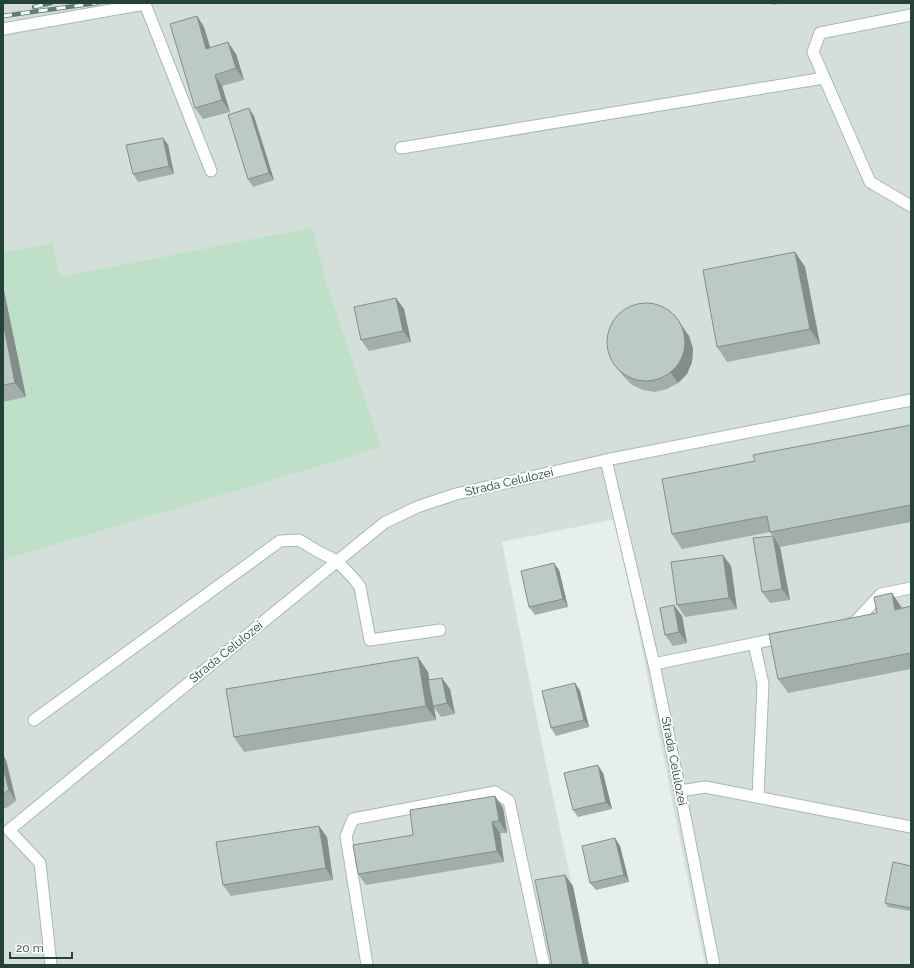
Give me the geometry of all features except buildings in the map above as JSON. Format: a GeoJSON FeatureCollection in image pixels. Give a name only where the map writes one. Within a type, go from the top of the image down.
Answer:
{"type":"FeatureCollection","features":[{"type":"Feature","properties":{"kind":"lane"},"geometry":{"type":"LineString","coordinates":[[3,30],[145,4],[211,171]]}},
{"type":"Feature","properties":{"kind":"lane"},"geometry":{"type":"LineString","coordinates":[[911,15],[820,33],[813,52],[870,182],[911,206]]}},
{"type":"Feature","properties":{"kind":"lane"},"geometry":{"type":"LineString","coordinates":[[401,148],[824,78]]}},
{"type":"Feature","properties":{"kind":"lane"},"geometry":{"type":"LineString","coordinates":[[606,460],[911,400]]}},
{"type":"Feature","properties":{"kind":"lane","name":"Strada Celulozei"},"geometry":{"type":"LineString","coordinates":[[6,830],[384,523],[417,507],[456,494],[606,460],[654,664],[714,965]]}},
{"type":"Feature","properties":{"kind":"lane"},"geometry":{"type":"LineString","coordinates":[[34,720],[280,541],[299,540],[337,561],[355,580],[360,587],[370,640],[440,630]]}},
{"type":"Feature","properties":{"kind":"lane"},"geometry":{"type":"LineString","coordinates":[[841,625],[855,622],[881,594],[911,588]]}},
{"type":"Feature","properties":{"kind":"lane"},"geometry":{"type":"LineString","coordinates":[[654,664],[798,634]]}},
{"type":"Feature","properties":{"kind":"lane"},"geometry":{"type":"LineString","coordinates":[[754,643],[763,684],[758,797]]}},
{"type":"Feature","properties":{"kind":"lane"},"geometry":{"type":"LineString","coordinates":[[680,791],[705,787],[911,827]]}},
{"type":"Feature","properties":{"kind":"lane"},"geometry":{"type":"LineString","coordinates":[[367,965],[346,836],[353,819],[495,792],[509,801],[544,965]]}},
{"type":"Feature","properties":{"kind":"lane"},"geometry":{"type":"LineString","coordinates":[[6,830],[40,863],[51,965]]}},
{"type":"Feature","properties":{"kind":"shaded area"},"geometry":{"type":"Polygon","coordinates":[[[3,3],[911,3],[911,965],[705,965],[616,519],[502,542],[545,759],[589,965],[3,965],[3,560],[381,448],[325,276],[311,227],[60,277],[53,243],[3,252],[3,3]]]}},
{"type":"Feature","properties":{"kind":"green space"},"geometry":{"type":"Polygon","coordinates":[[[312,227],[325,276],[381,448],[3,560],[3,252],[53,243],[60,277],[312,227]]]}},
{"type":"Feature","properties":{"kind":"railway"},"geometry":{"type":"LineString","coordinates":[[34,7],[51,3]]}},
{"type":"Feature","properties":{"kind":"railway"},"geometry":{"type":"LineString","coordinates":[[3,16],[97,3]]}}]}
